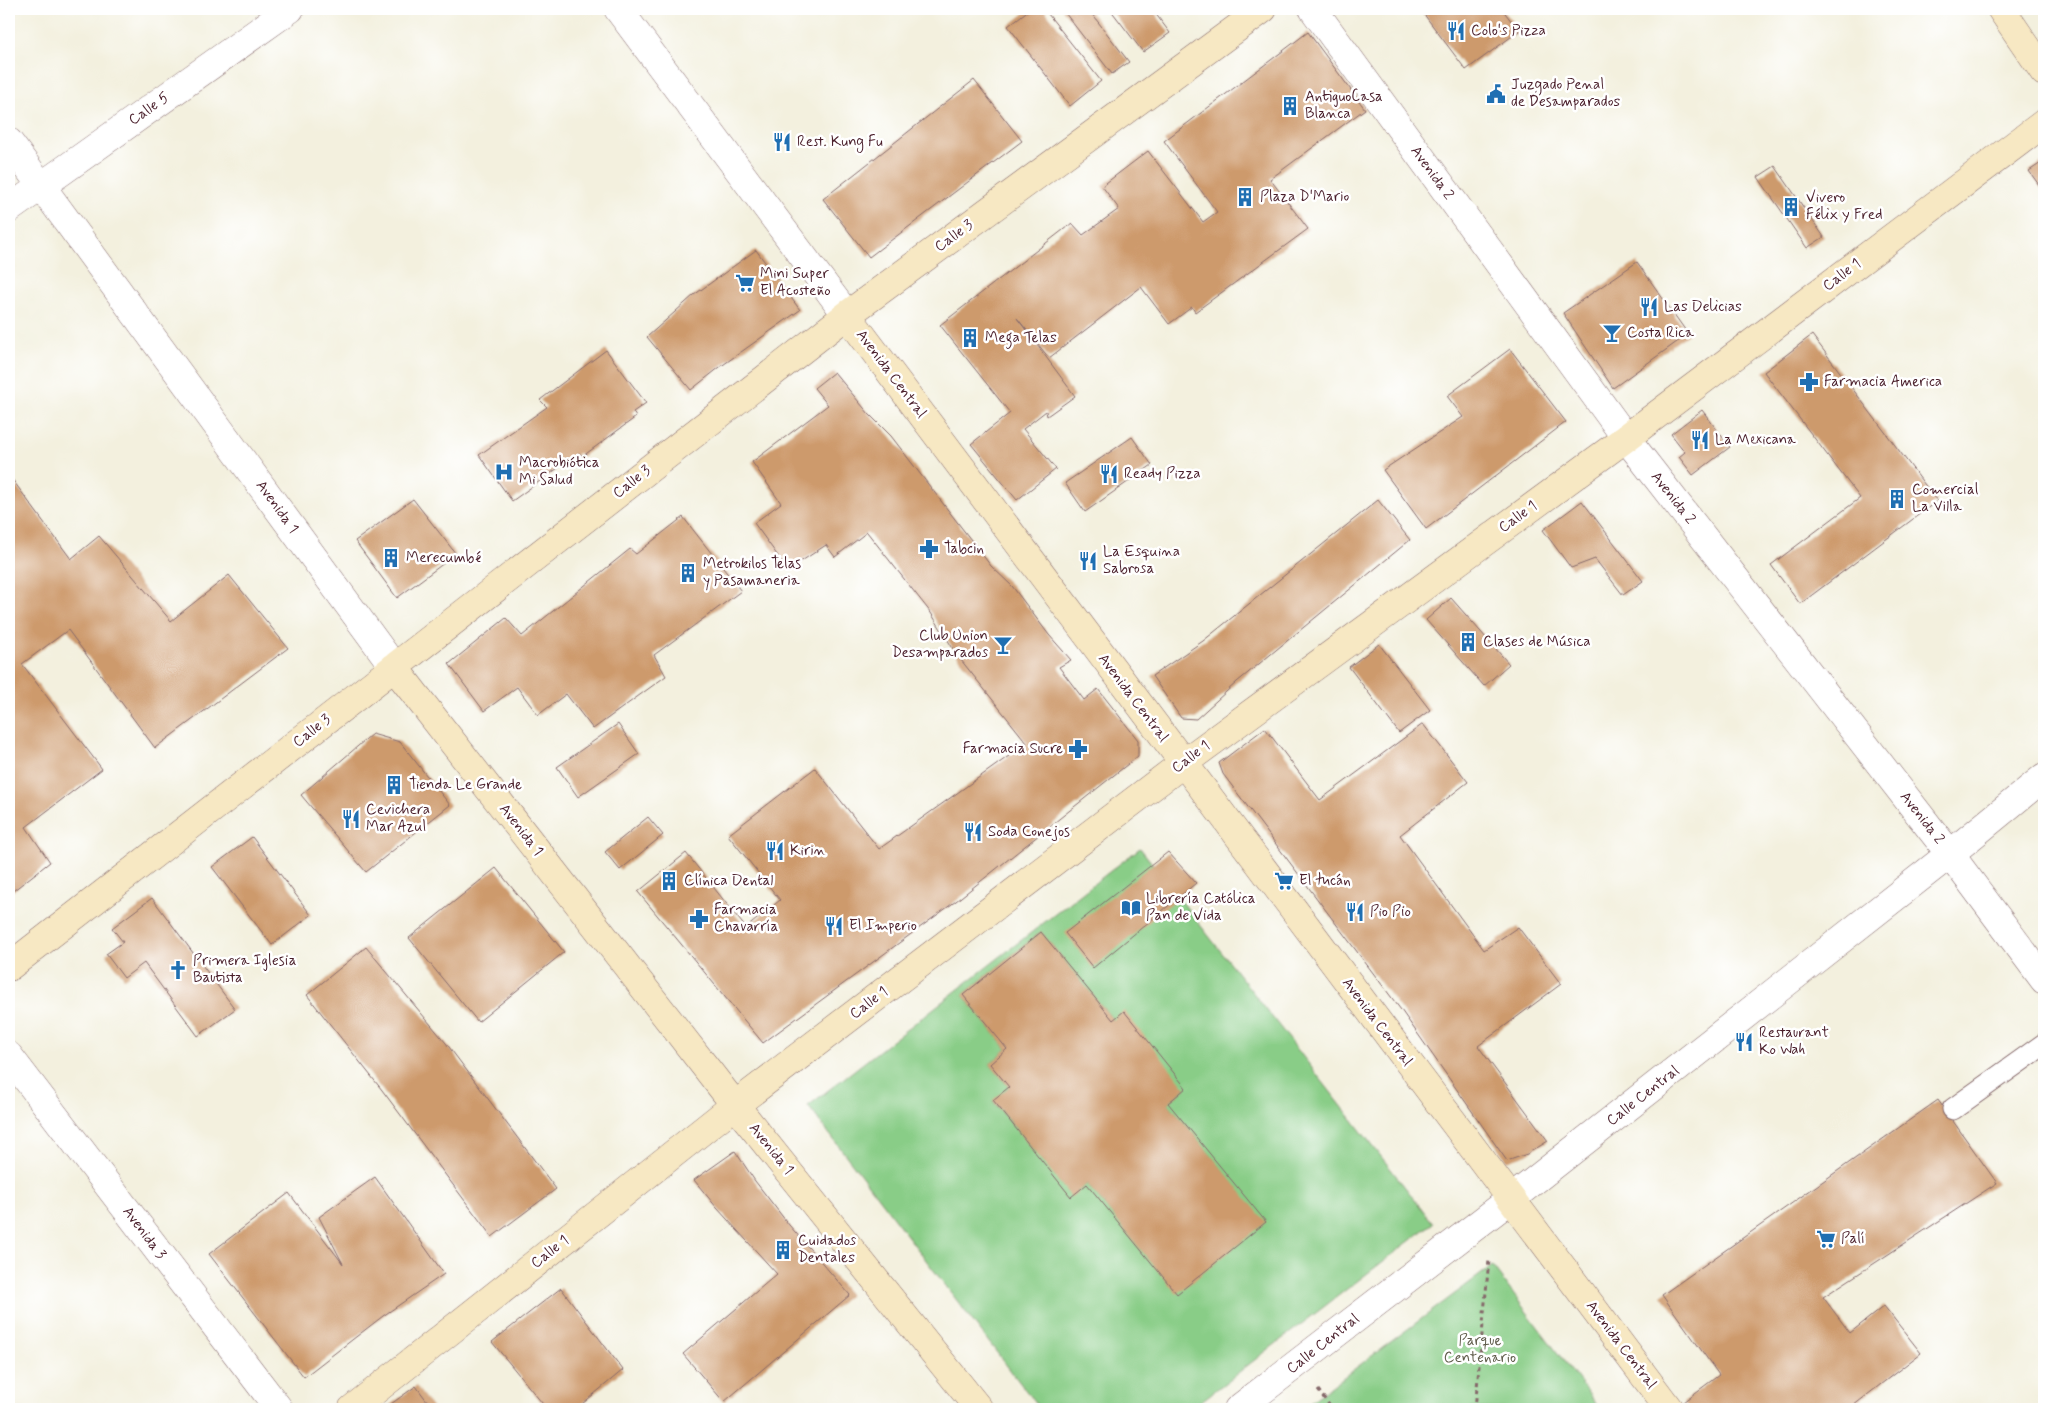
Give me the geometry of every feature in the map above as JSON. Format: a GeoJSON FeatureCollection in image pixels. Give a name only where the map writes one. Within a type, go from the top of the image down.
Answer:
{"type":"FeatureCollection","features":[{"type":"Feature","properties":{"kind":"main road","name":"Calle 3"},"geometry":{"type":"LineString","coordinates":[[9,966],[847,315],[1263,9]]}},
{"type":"Feature","properties":{"kind":"main road"},"geometry":{"type":"LineString","coordinates":[[2001,9],[2044,72]]}},
{"type":"Feature","properties":{"kind":"main road","name":"Calle 1"},"geometry":{"type":"LineString","coordinates":[[352,1409],[735,1105],[1182,764],[1626,438],[2044,123]]}},
{"type":"Feature","properties":{"kind":"main road","name":"Avenida Central"},"geometry":{"type":"LineString","coordinates":[[847,315],[1182,764],[1669,1409]]}},
{"type":"Feature","properties":{"kind":"main road","name":"Avenida 1"},"geometry":{"type":"LineString","coordinates":[[394,667],[735,1105],[979,1409]]}},
{"type":"Feature","properties":{"kind":"street","name":"Calle 5"},"geometry":{"type":"LineString","coordinates":[[9,208],[290,9]]}},
{"type":"Feature","properties":{"kind":"street","name":"Avenida Central"},"geometry":{"type":"LineString","coordinates":[[618,9],[847,315]]}},
{"type":"Feature","properties":{"kind":"street","name":"Avenida 2"},"geometry":{"type":"LineString","coordinates":[[1313,9],[1626,438],[1950,854],[2044,980]]}},
{"type":"Feature","properties":{"kind":"street","name":"Avenida 1"},"geometry":{"type":"LineString","coordinates":[[9,142],[394,667]]}},
{"type":"Feature","properties":{"kind":"street","name":"Calle Central"},"geometry":{"type":"LineString","coordinates":[[1238,1409],[1511,1199],[2044,778]]}},
{"type":"Feature","properties":{"kind":"street","name":"Avenida 3"},"geometry":{"type":"LineString","coordinates":[[9,1056],[279,1409]]}},
{"type":"Feature","properties":{"kind":"lane"},"geometry":{"type":"LineString","coordinates":[[1952,1109],[2044,1044]]}},
{"type":"Feature","properties":{"kind":"path"},"geometry":{"type":"LineString","coordinates":[[1476,1409],[1490,1254]]}},
{"type":"Feature","properties":{"kind":"path"},"geometry":{"type":"LineString","coordinates":[[1315,1386],[1332,1409]]}},
{"type":"Feature","properties":{"kind":"green space"},"geometry":{"type":"Polygon","coordinates":[[[1140,848],[1433,1223],[1191,1409],[1040,1409],[808,1106],[1140,848]],[[1041,932],[963,995],[1007,1049],[990,1064],[1009,1087],[993,1101],[1071,1196],[1087,1184],[1177,1293],[1265,1222],[1168,1103],[1186,1088],[1113,1020],[1041,932]]]}},
{"type":"Feature","properties":{"kind":"green space","name":"Parque Centenario"},"geometry":{"type":"Polygon","coordinates":[[[1492,1266],[1600,1409],[1300,1409],[1313,1400],[1492,1266]]]}},
{"type":"Feature","properties":{"kind":"building"},"geometry":{"type":"Polygon","coordinates":[[[1030,9],[1044,9],[1101,81],[1070,106],[1008,26],[1030,9]]]}},
{"type":"Feature","properties":{"kind":"building"},"geometry":{"type":"Polygon","coordinates":[[[1062,9],[1088,9],[1129,62],[1112,74],[1062,9]]]}},
{"type":"Feature","properties":{"kind":"building"},"geometry":{"type":"Polygon","coordinates":[[[1110,9],[1152,9],[1170,33],[1143,52],[1110,9]]]}},
{"type":"Feature","properties":{"kind":"building"},"geometry":{"type":"Polygon","coordinates":[[[1420,9],[1502,9],[1519,31],[1466,70],[1420,9]]]}},
{"type":"Feature","properties":{"kind":"building"},"geometry":{"type":"Polygon","coordinates":[[[1308,32],[1365,109],[1270,179],[1308,229],[1195,312],[1192,307],[1169,324],[1141,287],[1049,358],[1017,318],[1075,396],[1047,416],[1046,411],[1023,429],[1056,469],[1017,500],[971,444],[1010,413],[940,325],[1072,223],[1083,235],[1119,209],[1102,186],[1148,151],[1203,222],[1217,212],[1164,141],[1308,32]]]}},
{"type":"Feature","properties":{"kind":"building"},"geometry":{"type":"Polygon","coordinates":[[[974,80],[1022,141],[869,257],[823,199],[974,80]]]}},
{"type":"Feature","properties":{"kind":"building"},"geometry":{"type":"Polygon","coordinates":[[[2044,161],[2044,192],[2029,171],[2044,161]]]}},
{"type":"Feature","properties":{"kind":"building","name":"Vivero Félix y Fred"},"geometry":{"type":"Polygon","coordinates":[[[1775,166],[1824,237],[1807,248],[1758,177],[1775,166]]]}},
{"type":"Feature","properties":{"kind":"building"},"geometry":{"type":"Polygon","coordinates":[[[756,250],[800,310],[691,390],[647,337],[694,295],[756,250]]]}},
{"type":"Feature","properties":{"kind":"building","name":"Costa Rica"},"geometry":{"type":"Polygon","coordinates":[[[1637,262],[1688,334],[1613,388],[1563,313],[1637,262]]]}},
{"type":"Feature","properties":{"kind":"building","name":"Comercial La Villa"},"geometry":{"type":"Polygon","coordinates":[[[1812,335],[1937,501],[1800,604],[1771,565],[1860,498],[1764,372],[1812,335]]]}},
{"type":"Feature","properties":{"kind":"building"},"geometry":{"type":"Polygon","coordinates":[[[1510,349],[1566,422],[1426,529],[1383,470],[1463,417],[1447,396],[1510,349]]]}},
{"type":"Feature","properties":{"kind":"building"},"geometry":{"type":"Polygon","coordinates":[[[606,350],[646,403],[633,412],[636,417],[583,456],[579,453],[512,501],[479,455],[547,407],[540,400],[606,350]]]}},
{"type":"Feature","properties":{"kind":"building"},"geometry":{"type":"Polygon","coordinates":[[[834,372],[869,414],[891,436],[991,566],[1012,586],[1049,635],[1071,660],[1059,667],[1084,700],[1098,689],[1138,740],[1138,756],[956,901],[763,1043],[638,892],[686,853],[746,928],[780,900],[728,835],[815,768],[879,849],[1027,743],[957,655],[931,613],[867,532],[835,557],[826,545],[788,570],[754,523],[781,503],[752,462],[828,405],[814,388],[834,372]]]}},
{"type":"Feature","properties":{"kind":"building","name":"La Mexicana"},"geometry":{"type":"Polygon","coordinates":[[[1702,410],[1730,447],[1693,475],[1679,457],[1685,452],[1671,434],[1702,410]]]}},
{"type":"Feature","properties":{"kind":"building","name":"Ready Pizza"},"geometry":{"type":"Polygon","coordinates":[[[1132,437],[1152,465],[1085,512],[1065,483],[1132,437]]]}},
{"type":"Feature","properties":{"kind":"building"},"geometry":{"type":"Polygon","coordinates":[[[9,475],[71,559],[99,536],[171,621],[229,575],[288,648],[155,748],[68,630],[22,664],[102,769],[26,827],[50,862],[9,894],[9,475]]]}},
{"type":"Feature","properties":{"kind":"building"},"geometry":{"type":"Polygon","coordinates":[[[413,499],[456,554],[397,598],[355,541],[413,499]]]}},
{"type":"Feature","properties":{"kind":"building"},"geometry":{"type":"Polygon","coordinates":[[[1378,500],[1410,540],[1237,682],[1196,719],[1181,718],[1152,676],[1203,641],[1378,500]]]}},
{"type":"Feature","properties":{"kind":"building"},"geometry":{"type":"Polygon","coordinates":[[[1582,501],[1643,581],[1623,595],[1595,559],[1571,568],[1543,530],[1582,501]]]}},
{"type":"Feature","properties":{"kind":"building"},"geometry":{"type":"Polygon","coordinates":[[[683,517],[741,591],[654,655],[666,676],[593,729],[566,694],[538,715],[517,687],[484,711],[449,664],[506,618],[522,636],[630,549],[636,554],[683,517]]]}},
{"type":"Feature","properties":{"kind":"building","name":"Clases de Música"},"geometry":{"type":"Polygon","coordinates":[[[1451,598],[1509,664],[1484,686],[1426,620],[1451,598]]]}},
{"type":"Feature","properties":{"kind":"building"},"geometry":{"type":"Polygon","coordinates":[[[1379,644],[1430,710],[1399,733],[1349,667],[1379,644]]]}},
{"type":"Feature","properties":{"kind":"building"},"geometry":{"type":"Polygon","coordinates":[[[618,724],[639,754],[578,797],[557,767],[618,724]]]}},
{"type":"Feature","properties":{"kind":"building"},"geometry":{"type":"Polygon","coordinates":[[[1423,724],[1468,782],[1400,835],[1484,950],[1518,927],[1561,984],[1478,1046],[1548,1141],[1527,1154],[1507,1161],[1401,1010],[1223,774],[1219,763],[1265,728],[1320,800],[1423,724]]]}},
{"type":"Feature","properties":{"kind":"building"},"geometry":{"type":"Polygon","coordinates":[[[372,734],[400,742],[450,805],[366,872],[301,795],[372,734]]]}},
{"type":"Feature","properties":{"kind":"building"},"geometry":{"type":"Polygon","coordinates":[[[648,817],[663,835],[620,870],[605,852],[648,817]]]}},
{"type":"Feature","properties":{"kind":"building"},"geometry":{"type":"Polygon","coordinates":[[[252,837],[311,915],[272,945],[212,867],[252,837]]]}},
{"type":"Feature","properties":{"kind":"building","name":"Librería Católica Pan de Vida"},"geometry":{"type":"Polygon","coordinates":[[[1168,852],[1196,883],[1093,968],[1065,933],[1168,852]]]}},
{"type":"Feature","properties":{"kind":"building"},"geometry":{"type":"Polygon","coordinates":[[[496,868],[564,952],[478,1022],[409,938],[496,868]]]}},
{"type":"Feature","properties":{"kind":"building","name":"Primera Iglesia Bautista"},"geometry":{"type":"Polygon","coordinates":[[[152,898],[235,1009],[198,1036],[144,963],[124,978],[106,954],[123,942],[112,928],[152,898]]]}},
{"type":"Feature","properties":{"kind":"building"},"geometry":{"type":"Polygon","coordinates":[[[1041,932],[1113,1020],[1124,1011],[1186,1088],[1168,1103],[1266,1222],[1177,1294],[1087,1184],[1071,1197],[993,1100],[1009,1087],[990,1064],[1007,1049],[963,995],[1041,932]]]}},
{"type":"Feature","properties":{"kind":"building"},"geometry":{"type":"Polygon","coordinates":[[[366,947],[446,1043],[556,1189],[492,1237],[382,1090],[307,995],[366,947]]]}},
{"type":"Feature","properties":{"kind":"building","name":"Palí"},"geometry":{"type":"Polygon","coordinates":[[[1938,1100],[1997,1183],[1823,1297],[1850,1333],[1884,1306],[1921,1353],[1849,1409],[1688,1409],[1683,1402],[1719,1375],[1662,1295],[1938,1100]]]}},
{"type":"Feature","properties":{"kind":"building"},"geometry":{"type":"Polygon","coordinates":[[[735,1151],[755,1181],[789,1225],[850,1295],[724,1402],[683,1354],[777,1274],[694,1180],[735,1151]]]}},
{"type":"Feature","properties":{"kind":"building"},"geometry":{"type":"Polygon","coordinates":[[[375,1177],[444,1274],[383,1316],[304,1377],[209,1254],[289,1193],[343,1264],[319,1217],[375,1177]]]}},
{"type":"Feature","properties":{"kind":"building"},"geometry":{"type":"Polygon","coordinates":[[[561,1288],[623,1370],[576,1409],[547,1409],[492,1342],[561,1288]]]}},
{"type":"Feature","properties":{"kind":"building"},"geometry":{"type":"Polygon","coordinates":[[[416,1386],[433,1409],[384,1409],[416,1386]]]}},
{"type":"Feature","properties":{"kind":"place","name":"Colo's Pizza"},"geometry":{"type":"Point","coordinates":[1456,31]}},
{"type":"Feature","properties":{"kind":"place","name":"Juzgado Penal de Desamparados"},"geometry":{"type":"Point","coordinates":[1496,94]}},
{"type":"Feature","properties":{"kind":"place","name":"AntiguoCasa Blanca"},"geometry":{"type":"Point","coordinates":[1290,106]}},
{"type":"Feature","properties":{"kind":"place","name":"Rest. Kung Fu"},"geometry":{"type":"Point","coordinates":[782,142]}},
{"type":"Feature","properties":{"kind":"place","name":"Plaza D'Mario"},"geometry":{"type":"Point","coordinates":[1245,197]}},
{"type":"Feature","properties":{"kind":"place","name":"Vivero Félix y Fred"},"geometry":{"type":"Point","coordinates":[1791,207]}},
{"type":"Feature","properties":{"kind":"place","name":"Mini Super El Acosteño"},"geometry":{"type":"Point","coordinates":[745,283]}},
{"type":"Feature","properties":{"kind":"place","name":"Las Delicias"},"geometry":{"type":"Point","coordinates":[1649,307]}},
{"type":"Feature","properties":{"kind":"place","name":"Costa Rica"},"geometry":{"type":"Point","coordinates":[1612,333]}},
{"type":"Feature","properties":{"kind":"place","name":"Mega Telas"},"geometry":{"type":"Point","coordinates":[970,338]}},
{"type":"Feature","properties":{"kind":"place","name":"Farmacia America"},"geometry":{"type":"Point","coordinates":[1809,382]}},
{"type":"Feature","properties":{"kind":"place","name":"La Mexicana"},"geometry":{"type":"Point","coordinates":[1700,440]}},
{"type":"Feature","properties":{"kind":"place","name":"Macrobiótica Mi Salud"},"geometry":{"type":"Point","coordinates":[504,472]}},
{"type":"Feature","properties":{"kind":"place","name":"Ready Pizza"},"geometry":{"type":"Point","coordinates":[1109,474]}},
{"type":"Feature","properties":{"kind":"place","name":"Comercial La Villa"},"geometry":{"type":"Point","coordinates":[1897,499]}},
{"type":"Feature","properties":{"kind":"place","name":"Tabcin"},"geometry":{"type":"Point","coordinates":[929,549]}},
{"type":"Feature","properties":{"kind":"place","name":"Merecumbé"},"geometry":{"type":"Point","coordinates":[391,558]}},
{"type":"Feature","properties":{"kind":"place","name":"La Esquina Sabrosa"},"geometry":{"type":"Point","coordinates":[1088,561]}},
{"type":"Feature","properties":{"kind":"place","name":"Metrokilos Telas y Pasamaneria"},"geometry":{"type":"Point","coordinates":[688,573]}},
{"type":"Feature","properties":{"kind":"place","name":"Clases de Música"},"geometry":{"type":"Point","coordinates":[1468,642]}},
{"type":"Feature","properties":{"kind":"place","name":"Club Union Desamparados"},"geometry":{"type":"Point","coordinates":[1003,645]}},
{"type":"Feature","properties":{"kind":"place","name":"Farmacia Sucre"},"geometry":{"type":"Point","coordinates":[1078,749]}},
{"type":"Feature","properties":{"kind":"place","name":"Tienda Le Grande"},"geometry":{"type":"Point","coordinates":[394,785]}},
{"type":"Feature","properties":{"kind":"place","name":"Cevichera Mar Azul"},"geometry":{"type":"Point","coordinates":[351,819]}},
{"type":"Feature","properties":{"kind":"place","name":"Soda Conejos"},"geometry":{"type":"Point","coordinates":[973,832]}},
{"type":"Feature","properties":{"kind":"place","name":"Kirin"},"geometry":{"type":"Point","coordinates":[775,851]}},
{"type":"Feature","properties":{"kind":"place","name":"Clínica Dental"},"geometry":{"type":"Point","coordinates":[669,881]}},
{"type":"Feature","properties":{"kind":"place","name":"El tucán"},"geometry":{"type":"Point","coordinates":[1284,881]}},
{"type":"Feature","properties":{"kind":"place","name":"Librería Católica Pan de Vida"},"geometry":{"type":"Point","coordinates":[1131,908]}},
{"type":"Feature","properties":{"kind":"place","name":"Pio Pio"},"geometry":{"type":"Point","coordinates":[1355,912]}},
{"type":"Feature","properties":{"kind":"place","name":"Farmacia Chavarría"},"geometry":{"type":"Point","coordinates":[699,919]}},
{"type":"Feature","properties":{"kind":"place","name":"El Imperio"},"geometry":{"type":"Point","coordinates":[834,926]}},
{"type":"Feature","properties":{"kind":"place","name":"Primera Iglesia Bautista"},"geometry":{"type":"Point","coordinates":[178,970]}},
{"type":"Feature","properties":{"kind":"place","name":"Restaurant Ko Wah"},"geometry":{"type":"Point","coordinates":[1744,1042]}},
{"type":"Feature","properties":{"kind":"place","name":"Palí"},"geometry":{"type":"Point","coordinates":[1826,1239]}},
{"type":"Feature","properties":{"kind":"place","name":"Cuidados Dentales"},"geometry":{"type":"Point","coordinates":[783,1250]}}]}
